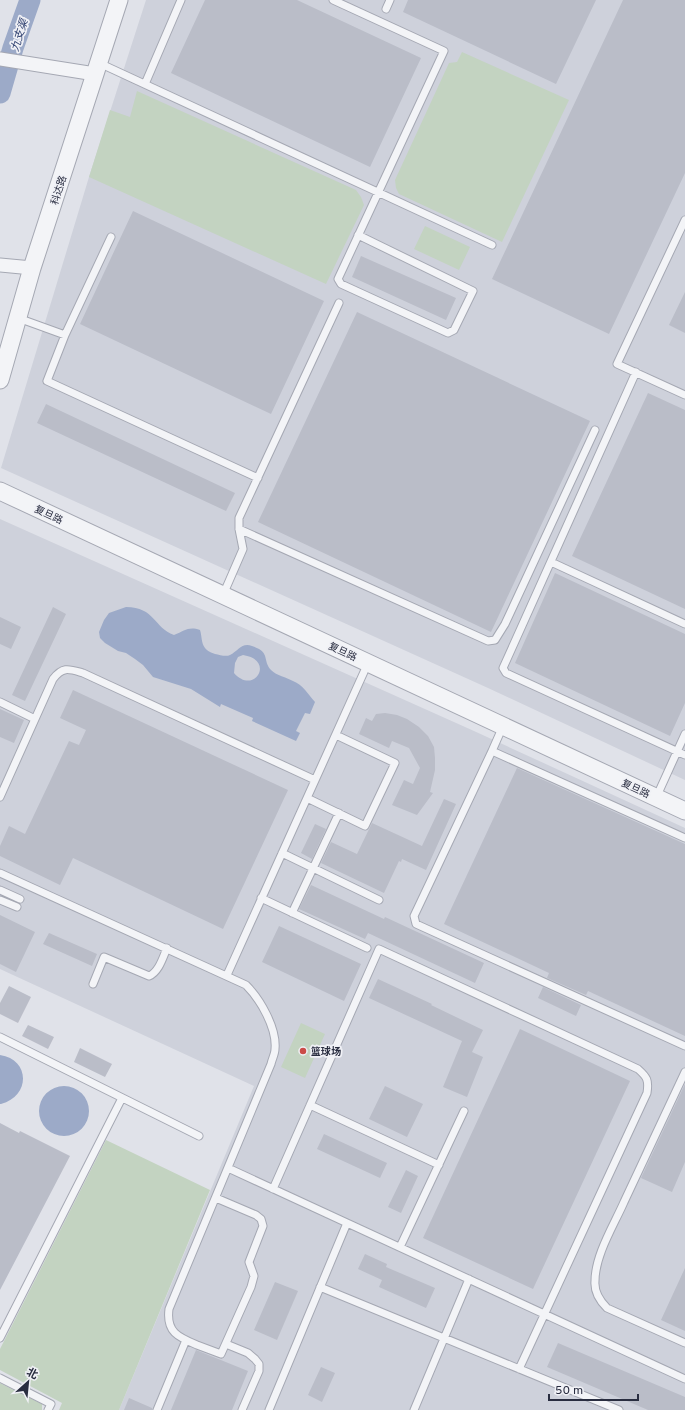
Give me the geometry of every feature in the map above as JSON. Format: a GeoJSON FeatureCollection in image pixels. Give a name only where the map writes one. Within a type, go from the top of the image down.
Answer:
{"type":"FeatureCollection","features":[{"type":"Feature","properties":{"kind":"street","name":"科达路"},"geometry":{"type":"LineString","coordinates":[[0,380],[32,268],[119,0]]}},
{"type":"Feature","properties":{"kind":"street"},"geometry":{"type":"LineString","coordinates":[[0,59],[63,69],[97,69]]}},
{"type":"Feature","properties":{"kind":"street"},"geometry":{"type":"LineString","coordinates":[[0,265],[32,268]]}},
{"type":"Feature","properties":{"kind":"street","name":"复旦路"},"geometry":{"type":"LineString","coordinates":[[0,491],[685,811]]}},
{"type":"Feature","properties":{"kind":"lane"},"geometry":{"type":"LineString","coordinates":[[144,84],[181,0]]}},
{"type":"Feature","properties":{"kind":"lane"},"geometry":{"type":"LineString","coordinates":[[333,0],[444,51],[358,235],[338,279],[341,284],[448,333],[454,330],[473,291],[358,235]]}},
{"type":"Feature","properties":{"kind":"lane"},"geometry":{"type":"LineString","coordinates":[[386,9],[390,0]]}},
{"type":"Feature","properties":{"kind":"lane"},"geometry":{"type":"LineString","coordinates":[[97,69],[144,84],[492,245]]}},
{"type":"Feature","properties":{"kind":"lane"},"geometry":{"type":"LineString","coordinates":[[685,220],[617,364],[685,395]]}},
{"type":"Feature","properties":{"kind":"lane"},"geometry":{"type":"LineString","coordinates":[[111,238],[65,335],[47,381],[258,478]]}},
{"type":"Feature","properties":{"kind":"lane"},"geometry":{"type":"LineString","coordinates":[[223,595],[243,550],[239,529],[239,518],[339,302]]}},
{"type":"Feature","properties":{"kind":"lane"},"geometry":{"type":"LineString","coordinates":[[18,317],[65,335]]}},
{"type":"Feature","properties":{"kind":"lane"},"geometry":{"type":"LineString","coordinates":[[636,372],[503,668],[504,671],[685,755]]}},
{"type":"Feature","properties":{"kind":"lane"},"geometry":{"type":"LineString","coordinates":[[239,529],[488,641],[495,640],[506,624],[595,430]]}},
{"type":"Feature","properties":{"kind":"lane"},"geometry":{"type":"LineString","coordinates":[[550,562],[685,624]]}},
{"type":"Feature","properties":{"kind":"lane"},"geometry":{"type":"LineString","coordinates":[[227,975],[368,663]]}},
{"type":"Feature","properties":{"kind":"lane"},"geometry":{"type":"LineString","coordinates":[[0,797],[53,679],[58,672],[67,668],[83,673],[315,780]]}},
{"type":"Feature","properties":{"kind":"lane"},"geometry":{"type":"LineString","coordinates":[[0,702],[35,719]]}},
{"type":"Feature","properties":{"kind":"lane"},"geometry":{"type":"LineString","coordinates":[[503,726],[414,916],[416,924],[685,1046]]}},
{"type":"Feature","properties":{"kind":"lane"},"geometry":{"type":"LineString","coordinates":[[656,798],[685,734]]}},
{"type":"Feature","properties":{"kind":"lane"},"geometry":{"type":"LineString","coordinates":[[307,798],[365,826],[395,763],[336,735]]}},
{"type":"Feature","properties":{"kind":"lane"},"geometry":{"type":"LineString","coordinates":[[492,751],[685,838]]}},
{"type":"Feature","properties":{"kind":"lane"},"geometry":{"type":"LineString","coordinates":[[292,912],[339,813]]}},
{"type":"Feature","properties":{"kind":"lane"},"geometry":{"type":"LineString","coordinates":[[282,853],[379,900]]}},
{"type":"Feature","properties":{"kind":"lane"},"geometry":{"type":"LineString","coordinates":[[0,873],[227,975],[246,985],[255,994],[271,1024],[275,1036],[276,1050],[271,1064],[169,1309],[168,1318],[170,1326],[176,1335],[221,1354],[251,1287],[254,1276],[249,1262],[263,1226],[261,1219],[256,1215],[216,1198]]}},
{"type":"Feature","properties":{"kind":"lane"},"geometry":{"type":"LineString","coordinates":[[0,890],[20,899]]}},
{"type":"Feature","properties":{"kind":"lane"},"geometry":{"type":"LineString","coordinates":[[261,898],[368,948]]}},
{"type":"Feature","properties":{"kind":"lane"},"geometry":{"type":"LineString","coordinates":[[0,900],[17,907]]}},
{"type":"Feature","properties":{"kind":"lane"},"geometry":{"type":"LineString","coordinates":[[93,984],[104,957],[149,976],[153,975],[156,971],[167,948]]}},
{"type":"Feature","properties":{"kind":"lane"},"geometry":{"type":"LineString","coordinates":[[273,1189],[379,949],[638,1069],[646,1076],[648,1083],[647,1093],[519,1369]]}},
{"type":"Feature","properties":{"kind":"lane"},"geometry":{"type":"LineString","coordinates":[[0,1037],[199,1136]]}},
{"type":"Feature","properties":{"kind":"lane"},"geometry":{"type":"LineString","coordinates":[[685,1072],[603,1247],[595,1280],[595,1289],[597,1296],[607,1308],[685,1343]]}},
{"type":"Feature","properties":{"kind":"lane"},"geometry":{"type":"LineString","coordinates":[[0,1338],[122,1098]]}},
{"type":"Feature","properties":{"kind":"lane"},"geometry":{"type":"LineString","coordinates":[[310,1105],[439,1165]]}},
{"type":"Feature","properties":{"kind":"lane"},"geometry":{"type":"LineString","coordinates":[[400,1247],[464,1111]]}},
{"type":"Feature","properties":{"kind":"lane"},"geometry":{"type":"LineString","coordinates":[[228,1168],[685,1379]]}},
{"type":"Feature","properties":{"kind":"lane"},"geometry":{"type":"LineString","coordinates":[[269,1410],[347,1223]]}},
{"type":"Feature","properties":{"kind":"lane"},"geometry":{"type":"LineString","coordinates":[[414,1410],[469,1279]]}},
{"type":"Feature","properties":{"kind":"lane"},"geometry":{"type":"LineString","coordinates":[[320,1287],[619,1410]]}},
{"type":"Feature","properties":{"kind":"lane"},"geometry":{"type":"LineString","coordinates":[[156,1410],[186,1340]]}},
{"type":"Feature","properties":{"kind":"lane"},"geometry":{"type":"LineString","coordinates":[[226,1344],[248,1353],[259,1364],[259,1371],[242,1410]]}},
{"type":"Feature","properties":{"kind":"lane"},"geometry":{"type":"LineString","coordinates":[[0,1378],[51,1404],[48,1410]]}},
{"type":"Feature","properties":{"kind":"shaded area"},"geometry":{"type":"Polygon","coordinates":[[[146,0],[685,0],[685,780],[488,688],[1,468],[89,177],[146,0]]]}},
{"type":"Feature","properties":{"kind":"shaded area"},"geometry":{"type":"Polygon","coordinates":[[[0,519],[474,731],[685,828],[685,1410],[119,1410],[254,1086],[0,969],[0,519]]]}},
{"type":"Feature","properties":{"kind":"green space"},"geometry":{"type":"Polygon","coordinates":[[[462,52],[569,100],[502,242],[399,194],[396,188],[395,180],[449,63],[457,62],[462,52]]]}},
{"type":"Feature","properties":{"kind":"green space"},"geometry":{"type":"Polygon","coordinates":[[[137,91],[356,190],[364,205],[326,284],[89,177],[110,110],[130,117],[137,91]]]}},
{"type":"Feature","properties":{"kind":"green space"},"geometry":{"type":"Polygon","coordinates":[[[425,226],[470,247],[459,270],[414,249],[425,226]]]}},
{"type":"Feature","properties":{"kind":"green space","name":"篮球场"},"geometry":{"type":"Polygon","coordinates":[[[301,1023],[325,1034],[305,1078],[281,1067],[301,1023]]]}},
{"type":"Feature","properties":{"kind":"green space"},"geometry":{"type":"Polygon","coordinates":[[[106,1140],[210,1190],[119,1410],[59,1410],[62,1403],[0,1370],[0,1349],[106,1140]]]}},
{"type":"Feature","properties":{"kind":"green space"},"geometry":{"type":"Polygon","coordinates":[[[0,1383],[42,1404],[42,1410],[0,1410],[0,1383]]]}},
{"type":"Feature","properties":{"kind":"water"},"geometry":{"type":"Polygon","coordinates":[[[126,607],[136,608],[149,614],[162,628],[174,635],[189,629],[200,630],[202,642],[207,650],[223,656],[228,656],[245,645],[258,648],[264,654],[271,670],[276,674],[300,685],[315,702],[310,714],[305,713],[296,731],[300,733],[296,741],[252,721],[253,718],[221,704],[220,707],[191,689],[153,677],[143,665],[135,659],[126,653],[118,651],[100,638],[99,632],[109,613],[126,607]],[[243,655],[238,657],[235,663],[234,673],[241,679],[248,681],[254,679],[260,669],[258,663],[253,658],[243,655]]]}},
{"type":"Feature","properties":{"kind":"water"},"geometry":{"type":"Polygon","coordinates":[[[0,1055],[10,1058],[17,1063],[23,1078],[22,1086],[18,1094],[11,1100],[1,1104],[0,1104],[0,1055]]]}},
{"type":"Feature","properties":{"kind":"water"},"geometry":{"type":"Polygon","coordinates":[[[64,1086],[78,1090],[85,1097],[89,1111],[85,1125],[78,1132],[64,1136],[50,1132],[43,1125],[39,1111],[43,1097],[50,1090],[64,1086]]]}},
{"type":"Feature","properties":{"kind":"building"},"geometry":{"type":"Polygon","coordinates":[[[205,0],[297,0],[421,58],[370,167],[171,73],[205,0]]]}},
{"type":"Feature","properties":{"kind":"building"},"geometry":{"type":"Polygon","coordinates":[[[408,0],[596,0],[556,84],[403,12],[408,0]]]}},
{"type":"Feature","properties":{"kind":"building"},"geometry":{"type":"Polygon","coordinates":[[[623,0],[685,0],[685,173],[609,334],[492,279],[623,0]]]}},
{"type":"Feature","properties":{"kind":"building"},"geometry":{"type":"Polygon","coordinates":[[[133,211],[324,301],[271,414],[80,324],[133,211]]]}},
{"type":"Feature","properties":{"kind":"building"},"geometry":{"type":"Polygon","coordinates":[[[361,256],[456,298],[446,320],[352,277],[361,256]]]}},
{"type":"Feature","properties":{"kind":"building"},"geometry":{"type":"Polygon","coordinates":[[[685,292],[685,333],[669,325],[685,292]]]}},
{"type":"Feature","properties":{"kind":"building"},"geometry":{"type":"Polygon","coordinates":[[[357,312],[590,421],[491,632],[258,522],[357,312]]]}},
{"type":"Feature","properties":{"kind":"building"},"geometry":{"type":"Polygon","coordinates":[[[648,393],[685,410],[685,609],[572,556],[648,393]]]}},
{"type":"Feature","properties":{"kind":"building"},"geometry":{"type":"Polygon","coordinates":[[[46,404],[235,493],[226,511],[37,423],[46,404]]]}},
{"type":"Feature","properties":{"kind":"building"},"geometry":{"type":"Polygon","coordinates":[[[555,573],[685,634],[685,703],[670,736],[515,663],[555,573]]]}},
{"type":"Feature","properties":{"kind":"building"},"geometry":{"type":"Polygon","coordinates":[[[53,607],[66,614],[25,701],[12,695],[53,607]]]}},
{"type":"Feature","properties":{"kind":"building"},"geometry":{"type":"Polygon","coordinates":[[[0,617],[21,627],[11,649],[0,644],[0,617]]]}},
{"type":"Feature","properties":{"kind":"building"},"geometry":{"type":"Polygon","coordinates":[[[73,690],[288,790],[223,929],[73,858],[60,885],[0,856],[0,846],[9,826],[25,834],[69,741],[79,745],[86,730],[60,718],[73,690]]]}},
{"type":"Feature","properties":{"kind":"building"},"geometry":{"type":"Polygon","coordinates":[[[0,709],[24,720],[14,743],[0,737],[0,709]]]}},
{"type":"Feature","properties":{"kind":"building"},"geometry":{"type":"Polygon","coordinates":[[[385,713],[397,715],[407,719],[419,727],[428,736],[434,747],[435,770],[430,792],[433,793],[417,815],[392,805],[404,780],[413,784],[420,768],[409,748],[392,741],[389,748],[359,734],[366,718],[372,721],[376,714],[385,713]]]}},
{"type":"Feature","properties":{"kind":"building"},"geometry":{"type":"Polygon","coordinates":[[[517,768],[685,844],[685,1036],[588,991],[586,995],[547,978],[549,973],[444,924],[517,768]]]}},
{"type":"Feature","properties":{"kind":"building"},"geometry":{"type":"Polygon","coordinates":[[[444,799],[456,804],[426,870],[402,859],[401,862],[399,861],[384,893],[321,863],[331,842],[357,854],[372,823],[422,846],[444,799]]]}},
{"type":"Feature","properties":{"kind":"building"},"geometry":{"type":"Polygon","coordinates":[[[315,824],[326,829],[312,859],[301,853],[315,824]]]}},
{"type":"Feature","properties":{"kind":"building"},"geometry":{"type":"Polygon","coordinates":[[[311,885],[384,919],[385,917],[484,963],[475,983],[368,933],[365,939],[299,909],[311,885]]]}},
{"type":"Feature","properties":{"kind":"building"},"geometry":{"type":"Polygon","coordinates":[[[0,915],[35,932],[16,972],[0,964],[0,915]]]}},
{"type":"Feature","properties":{"kind":"building"},"geometry":{"type":"Polygon","coordinates":[[[279,926],[361,964],[344,1001],[262,962],[279,926]]]}},
{"type":"Feature","properties":{"kind":"building"},"geometry":{"type":"Polygon","coordinates":[[[49,933],[97,954],[92,966],[43,944],[49,933]]]}},
{"type":"Feature","properties":{"kind":"building"},"geometry":{"type":"Polygon","coordinates":[[[378,979],[483,1030],[472,1052],[483,1057],[467,1097],[443,1087],[462,1041],[369,998],[378,979]]]}},
{"type":"Feature","properties":{"kind":"building"},"geometry":{"type":"Polygon","coordinates":[[[9,986],[31,997],[18,1023],[0,1014],[0,1003],[9,986]]]}},
{"type":"Feature","properties":{"kind":"building"},"geometry":{"type":"Polygon","coordinates":[[[543,987],[581,1005],[576,1016],[538,998],[543,987]]]}},
{"type":"Feature","properties":{"kind":"building"},"geometry":{"type":"Polygon","coordinates":[[[28,1025],[54,1037],[48,1049],[22,1036],[28,1025]]]}},
{"type":"Feature","properties":{"kind":"building"},"geometry":{"type":"Polygon","coordinates":[[[520,1029],[630,1081],[533,1289],[423,1238],[520,1029]]]}},
{"type":"Feature","properties":{"kind":"building"},"geometry":{"type":"Polygon","coordinates":[[[80,1048],[112,1064],[105,1077],[74,1062],[80,1048]]]}},
{"type":"Feature","properties":{"kind":"building"},"geometry":{"type":"Polygon","coordinates":[[[685,1084],[685,1162],[672,1192],[641,1178],[685,1084]]]}},
{"type":"Feature","properties":{"kind":"building"},"geometry":{"type":"Polygon","coordinates":[[[385,1086],[423,1104],[407,1137],[369,1119],[385,1086]]]}},
{"type":"Feature","properties":{"kind":"building"},"geometry":{"type":"Polygon","coordinates":[[[0,1123],[19,1133],[20,1131],[70,1156],[0,1290],[0,1123]]]}},
{"type":"Feature","properties":{"kind":"building"},"geometry":{"type":"Polygon","coordinates":[[[324,1134],[387,1163],[380,1178],[317,1149],[324,1134]]]}},
{"type":"Feature","properties":{"kind":"building"},"geometry":{"type":"Polygon","coordinates":[[[406,1170],[418,1176],[401,1213],[388,1207],[406,1170]]]}},
{"type":"Feature","properties":{"kind":"building"},"geometry":{"type":"Polygon","coordinates":[[[365,1254],[387,1264],[386,1267],[435,1288],[426,1308],[379,1287],[382,1280],[358,1269],[365,1254]]]}},
{"type":"Feature","properties":{"kind":"building"},"geometry":{"type":"Polygon","coordinates":[[[685,1268],[685,1331],[661,1320],[685,1268]]]}},
{"type":"Feature","properties":{"kind":"building"},"geometry":{"type":"Polygon","coordinates":[[[275,1282],[298,1291],[277,1340],[254,1330],[275,1282]]]}},
{"type":"Feature","properties":{"kind":"building"},"geometry":{"type":"Polygon","coordinates":[[[558,1343],[685,1397],[685,1410],[648,1410],[547,1367],[558,1343]]]}},
{"type":"Feature","properties":{"kind":"building"},"geometry":{"type":"Polygon","coordinates":[[[196,1350],[248,1371],[232,1410],[171,1410],[196,1350]]]}},
{"type":"Feature","properties":{"kind":"building"},"geometry":{"type":"Polygon","coordinates":[[[321,1367],[335,1373],[322,1402],[308,1395],[321,1367]]]}},
{"type":"Feature","properties":{"kind":"building"},"geometry":{"type":"Polygon","coordinates":[[[129,1398],[152,1408],[152,1410],[124,1410],[129,1398]]]}},
{"type":"Feature","properties":{"kind":"waterway","name":"九支渠"},"geometry":{"type":"LineString","coordinates":[[0,93],[13,48],[30,0]]}},
{"type":"Feature","properties":{"kind":"place","name":"篮球场"},"geometry":{"type":"Point","coordinates":[303,1051]}}]}
